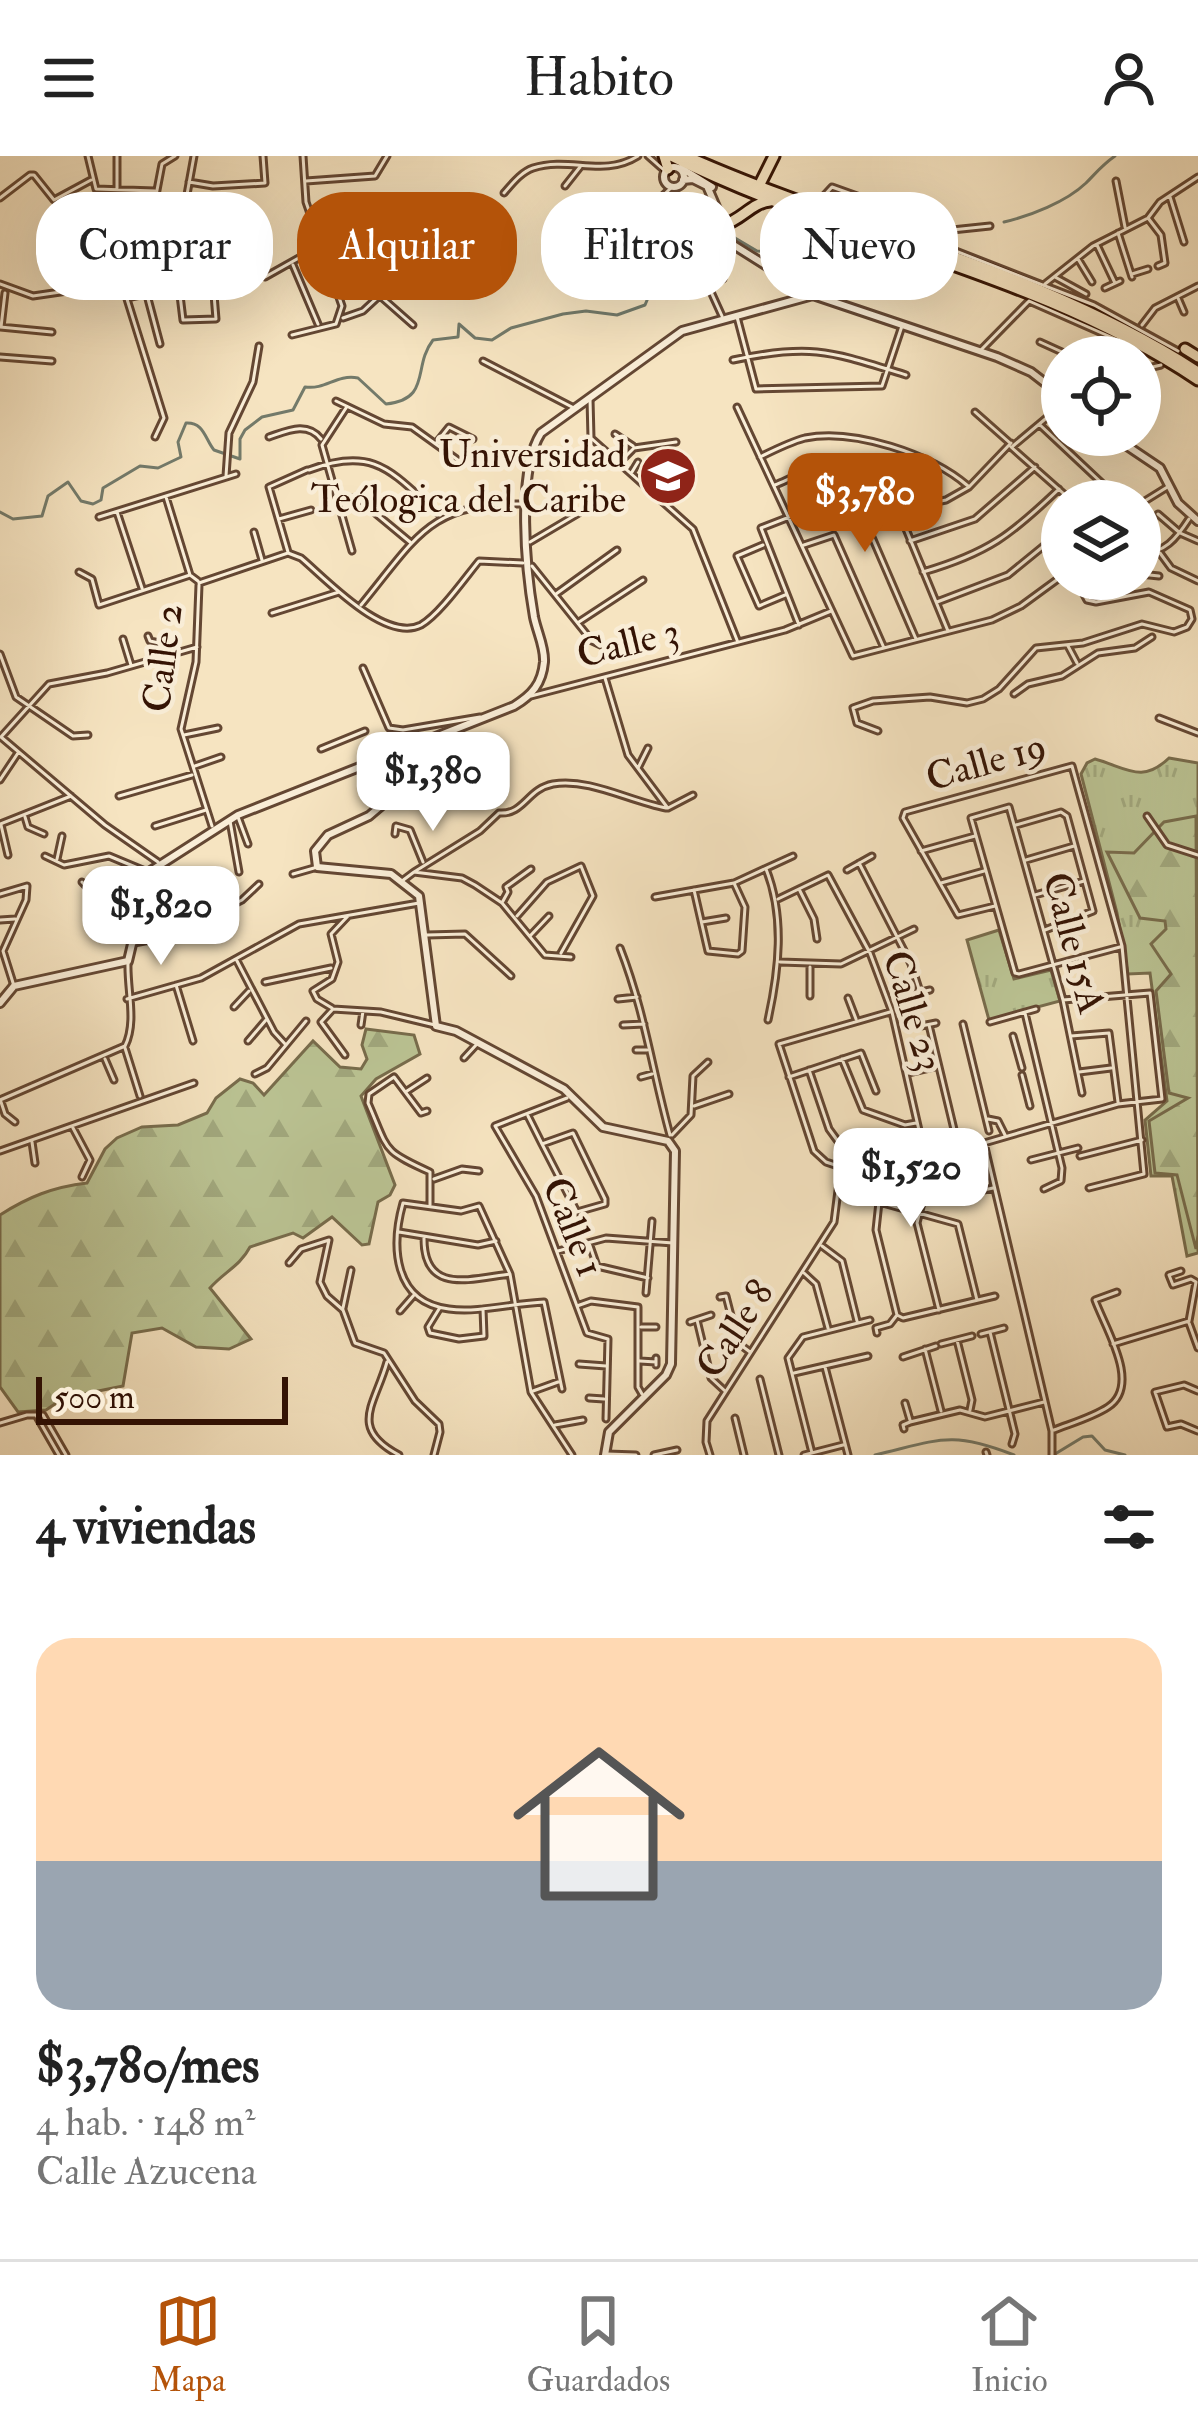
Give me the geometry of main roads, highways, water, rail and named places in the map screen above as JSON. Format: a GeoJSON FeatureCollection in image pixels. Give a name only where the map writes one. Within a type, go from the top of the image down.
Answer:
{"type":"FeatureCollection","features":[{"type":"Feature","properties":{"kind":"main road"},"geometry":{"type":"LineString","coordinates":[[668,156],[672,170]]}},
{"type":"Feature","properties":{"kind":"main road"},"geometry":{"type":"LineString","coordinates":[[668,156],[760,192]]}},
{"type":"Feature","properties":{"kind":"main road"},"geometry":{"type":"LineString","coordinates":[[747,212],[774,156]]}},
{"type":"Feature","properties":{"kind":"main road"},"geometry":{"type":"LineString","coordinates":[[692,158],[739,184],[747,212]]}},
{"type":"Feature","properties":{"kind":"main road"},"geometry":{"type":"LineString","coordinates":[[739,184],[765,170]]}},
{"type":"Feature","properties":{"kind":"main road"},"geometry":{"type":"LineString","coordinates":[[765,170],[773,192]]}},
{"type":"Feature","properties":{"kind":"main road"},"geometry":{"type":"LineString","coordinates":[[736,218],[760,203]]}},
{"type":"Feature","properties":{"kind":"main road"},"geometry":{"type":"LineString","coordinates":[[958,261],[1038,289],[1120,326],[1176,354],[1198,376]]}},
{"type":"Feature","properties":{"kind":"main road"},"geometry":{"type":"LineString","coordinates":[[958,268],[1176,354],[1198,358]]}},
{"type":"Feature","properties":{"kind":"waterway"},"geometry":{"type":"LineString","coordinates":[[1004,222],[1068,196],[1115,156]]}},
{"type":"Feature","properties":{"kind":"waterway"},"geometry":{"type":"LineString","coordinates":[[0,512],[13,519],[42,516],[48,496],[68,482],[81,501],[93,504],[101,500],[103,488],[140,466],[158,468],[181,457],[178,442],[186,423],[200,428],[214,450],[240,459],[245,430],[262,417],[293,410],[305,387],[358,378],[386,404],[400,401],[416,389],[433,340],[458,337],[459,324],[475,338],[492,340],[511,328],[563,314],[617,315],[645,305],[658,274],[671,266],[706,263],[735,238],[760,251]]}},
{"type":"Feature","properties":{"kind":"waterway"},"geometry":{"type":"LineString","coordinates":[[1055,1454],[1092,1436],[1105,1450],[1125,1455]]}},
{"type":"Feature","properties":{"kind":"waterway"},"geometry":{"type":"LineString","coordinates":[[875,1455],[945,1440],[974,1442],[1014,1455]]}},
{"type":"Feature","properties":{"kind":"place","name":"Universidad Teólogica del Caribe"},"geometry":{"type":"Point","coordinates":[668,476]}}]}
